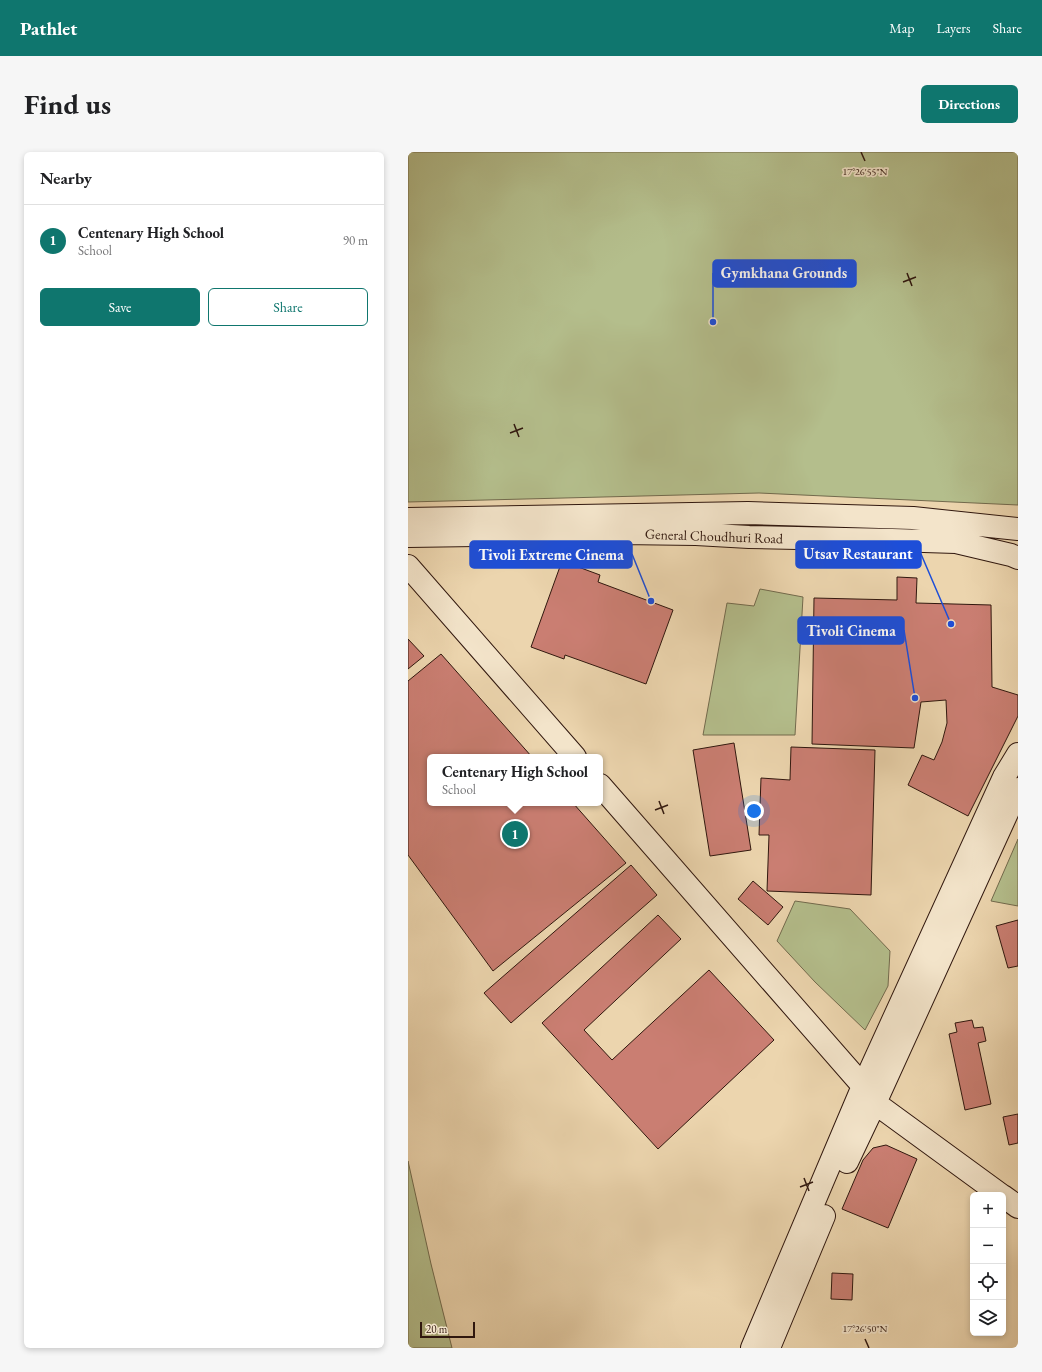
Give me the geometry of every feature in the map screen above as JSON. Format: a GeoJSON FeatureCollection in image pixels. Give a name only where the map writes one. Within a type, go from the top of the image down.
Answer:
{"type":"FeatureCollection","features":[{"type":"Feature","properties":{"kind":"main road","name":"General Choudhuri Road"},"geometry":{"type":"LineString","coordinates":[[408,519],[748,513],[913,518],[1018,529]]}},
{"type":"Feature","properties":{"kind":"main road","name":"General Choudhuri Road"},"geometry":{"type":"LineString","coordinates":[[408,536],[621,533],[956,542],[1018,558]]}},
{"type":"Feature","properties":{"kind":"main road"},"geometry":{"type":"LineString","coordinates":[[408,566],[572,754]]}},
{"type":"Feature","properties":{"kind":"main road"},"geometry":{"type":"LineString","coordinates":[[769,1348],[804,1267],[850,1153],[869,1094],[1004,777],[1018,754]]}},
{"type":"Feature","properties":{"kind":"main road"},"geometry":{"type":"LineString","coordinates":[[603,789],[869,1094],[997,1192]]}},
{"type":"Feature","properties":{"kind":"main road"},"geometry":{"type":"LineString","coordinates":[[752,1348],[869,1094],[1018,789]]}},
{"type":"Feature","properties":{"kind":"main road"},"geometry":{"type":"LineString","coordinates":[[1006,1199],[1018,1207]]}},
{"type":"Feature","properties":{"kind":"green space"},"geometry":{"type":"Polygon","coordinates":[[[408,152],[1018,152],[1018,505],[759,493],[408,502],[408,152]]]}},
{"type":"Feature","properties":{"kind":"green space"},"geometry":{"type":"Polygon","coordinates":[[[760,589],[803,597],[795,735],[703,735],[727,603],[754,606],[760,589]]]}},
{"type":"Feature","properties":{"kind":"green space"},"geometry":{"type":"Polygon","coordinates":[[[1018,839],[1018,906],[991,901],[1018,839]]]}},
{"type":"Feature","properties":{"kind":"green space"},"geometry":{"type":"Polygon","coordinates":[[[795,901],[850,909],[890,951],[888,986],[865,1030],[815,982],[777,941],[795,901]]]}},
{"type":"Feature","properties":{"kind":"green space"},"geometry":{"type":"Polygon","coordinates":[[[408,1161],[431,1264],[452,1348],[408,1348],[408,1161]]]}},
{"type":"Feature","properties":{"kind":"building"},"geometry":{"type":"Polygon","coordinates":[[[562,561],[600,575],[598,582],[673,610],[646,684],[565,655],[564,659],[531,647],[562,561]]]}},
{"type":"Feature","properties":{"kind":"building"},"geometry":{"type":"Polygon","coordinates":[[[897,577],[917,578],[916,603],[991,605],[992,687],[1018,695],[1018,716],[968,816],[908,785],[922,755],[934,760],[942,742],[947,723],[946,700],[921,702],[914,748],[812,744],[814,598],[897,600],[897,577]]]}},
{"type":"Feature","properties":{"kind":"building"},"geometry":{"type":"Polygon","coordinates":[[[408,639],[424,656],[408,669],[408,639]]]}},
{"type":"Feature","properties":{"kind":"building"},"geometry":{"type":"Polygon","coordinates":[[[441,654],[529,754],[427,754],[427,806],[576,806],[626,863],[493,971],[408,855],[408,681],[441,654]]]}},
{"type":"Feature","properties":{"kind":"building"},"geometry":{"type":"Polygon","coordinates":[[[734,743],[751,850],[710,856],[693,750],[734,743]]]}},
{"type":"Feature","properties":{"kind":"building"},"geometry":{"type":"Polygon","coordinates":[[[791,747],[875,750],[871,895],[767,891],[769,835],[759,835],[761,778],[790,780],[791,747]]]}},
{"type":"Feature","properties":{"kind":"building"},"geometry":{"type":"Polygon","coordinates":[[[631,865],[657,895],[511,1023],[484,993],[631,865]]]}},
{"type":"Feature","properties":{"kind":"building"},"geometry":{"type":"Polygon","coordinates":[[[753,881],[783,907],[768,925],[738,899],[753,881]]]}},
{"type":"Feature","properties":{"kind":"building"},"geometry":{"type":"Polygon","coordinates":[[[658,915],[681,939],[584,1030],[612,1060],[709,970],[774,1040],[658,1149],[542,1023],[658,915]]]}},
{"type":"Feature","properties":{"kind":"building"},"geometry":{"type":"Polygon","coordinates":[[[1018,920],[1018,966],[1008,968],[996,926],[1018,920]]]}},
{"type":"Feature","properties":{"kind":"building"},"geometry":{"type":"Polygon","coordinates":[[[972,1020],[974,1028],[983,1027],[986,1041],[978,1043],[991,1104],[965,1110],[949,1034],[957,1032],[955,1023],[972,1020]]]}},
{"type":"Feature","properties":{"kind":"building"},"geometry":{"type":"Polygon","coordinates":[[[1018,1114],[1018,1143],[1009,1145],[1003,1117],[1018,1114]]]}},
{"type":"Feature","properties":{"kind":"building"},"geometry":{"type":"Polygon","coordinates":[[[886,1145],[917,1159],[888,1228],[842,1209],[863,1160],[873,1148],[886,1145]]]}},
{"type":"Feature","properties":{"kind":"building"},"geometry":{"type":"Polygon","coordinates":[[[832,1273],[853,1274],[852,1300],[831,1299],[832,1273]]]}},
{"type":"Feature","properties":{"kind":"place","name":"Gymkhana Grounds"},"geometry":{"type":"Point","coordinates":[713,322]}},
{"type":"Feature","properties":{"kind":"place","name":"Tivoli Extreme Cinema"},"geometry":{"type":"Point","coordinates":[651,601]}},
{"type":"Feature","properties":{"kind":"place","name":"Utsav Restaurant"},"geometry":{"type":"Point","coordinates":[951,624]}},
{"type":"Feature","properties":{"kind":"place","name":"Tivoli Cinema"},"geometry":{"type":"Point","coordinates":[915,698]}},
{"type":"Feature","properties":{"kind":"place","name":"Centenary High School"},"geometry":{"type":"Point","coordinates":[515,834]}}]}
